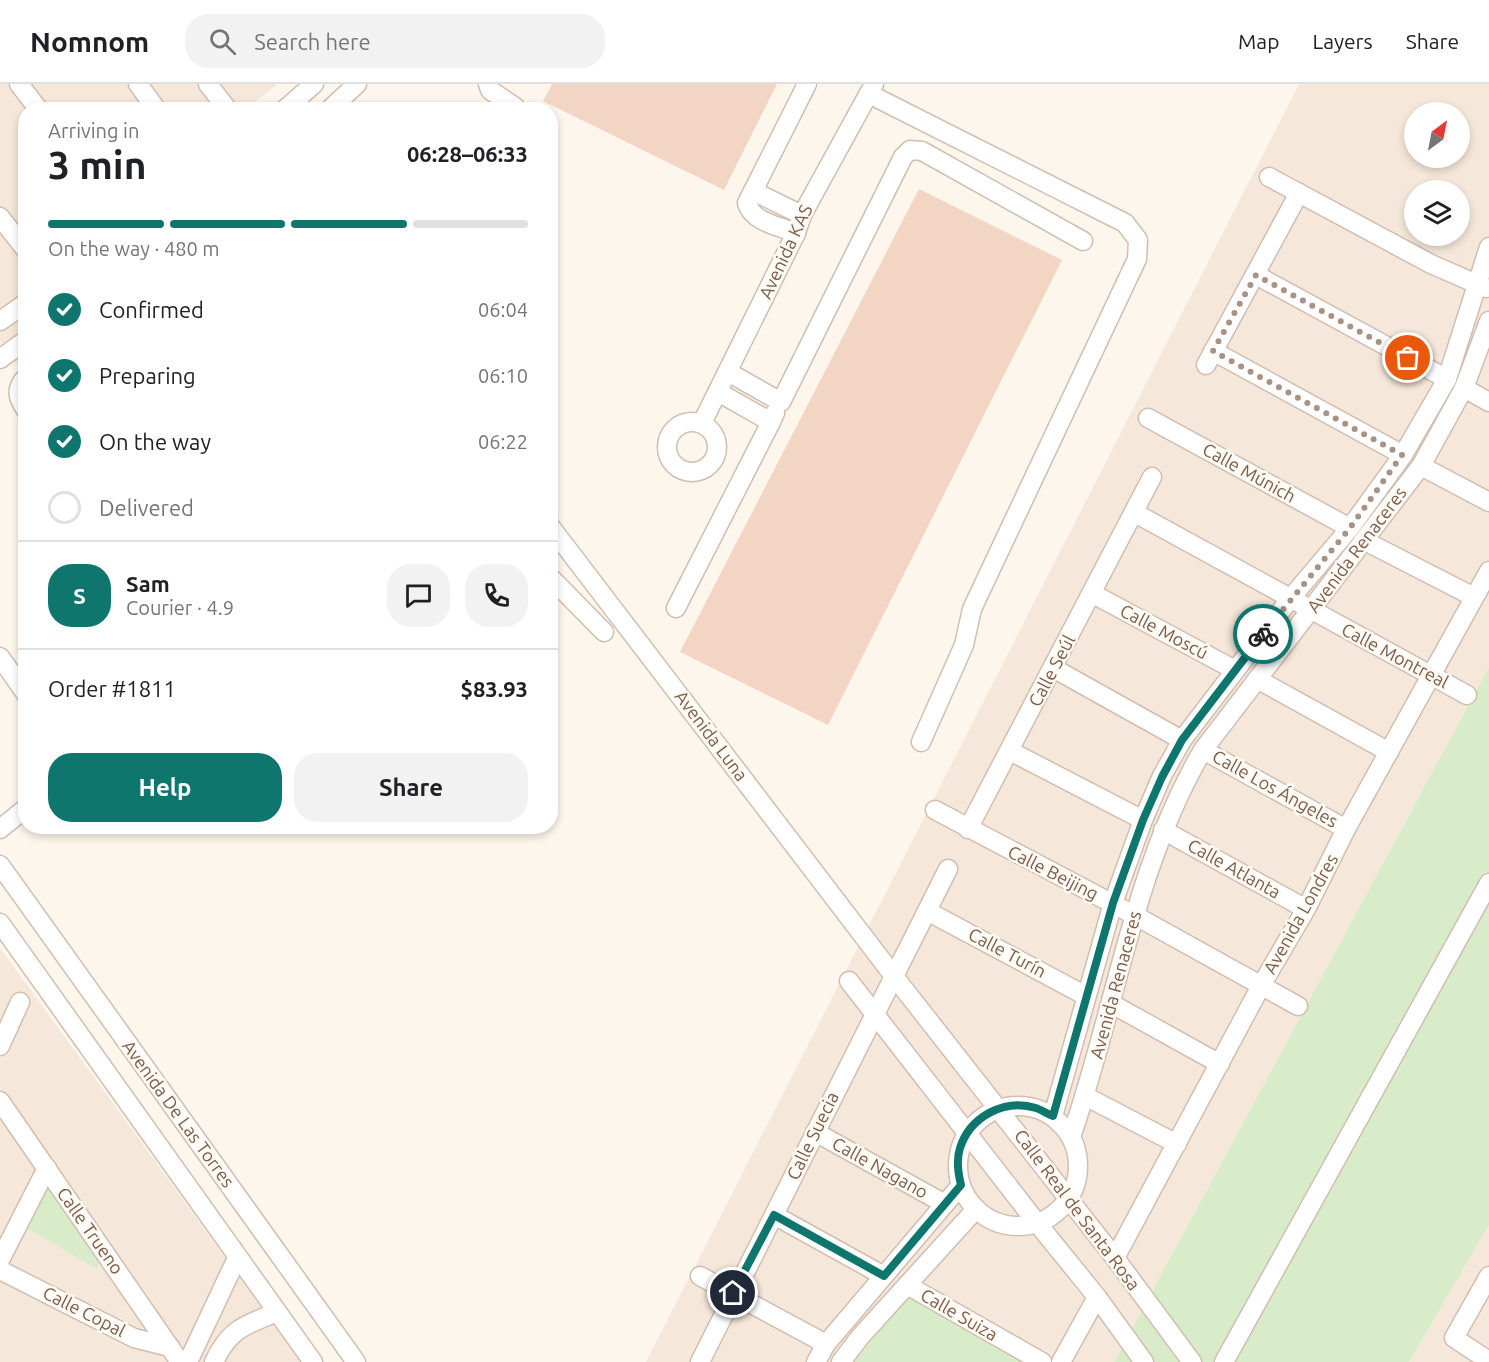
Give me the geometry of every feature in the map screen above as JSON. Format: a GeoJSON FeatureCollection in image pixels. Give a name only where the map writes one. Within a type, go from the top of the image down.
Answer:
{"type":"FeatureCollection","features":[{"type":"Feature","properties":{"kind":"street"},"geometry":{"type":"LineString","coordinates":[[20,84],[33,102]]}},
{"type":"Feature","properties":{"kind":"street"},"geometry":{"type":"LineString","coordinates":[[138,84],[151,102]]}},
{"type":"Feature","properties":{"kind":"street"},"geometry":{"type":"LineString","coordinates":[[208,84],[222,102]]}},
{"type":"Feature","properties":{"kind":"street"},"geometry":{"type":"LineString","coordinates":[[293,102],[314,84]]}},
{"type":"Feature","properties":{"kind":"street"},"geometry":{"type":"LineString","coordinates":[[338,102],[357,84]]}},
{"type":"Feature","properties":{"kind":"street"},"geometry":{"type":"LineString","coordinates":[[488,84],[490,90],[508,102]]}},
{"type":"Feature","properties":{"kind":"street"},"geometry":{"type":"LineString","coordinates":[[796,233],[754,216],[748,210],[747,203],[807,84]]}},
{"type":"Feature","properties":{"kind":"street"},"geometry":{"type":"LineString","coordinates":[[871,89],[1125,223],[1138,240],[1137,259],[972,609],[964,645],[921,742]]}},
{"type":"Feature","properties":{"kind":"street","name":"Avenida KAS"},"geometry":{"type":"LineString","coordinates":[[702,423],[796,233],[802,215],[871,89]]}},
{"type":"Feature","properties":{"kind":"street"},"geometry":{"type":"LineString","coordinates":[[676,608],[903,157],[910,150],[922,151],[1083,242]]}},
{"type":"Feature","properties":{"kind":"street"},"geometry":{"type":"LineString","coordinates":[[1269,177],[1431,264],[1483,287]]}},
{"type":"Feature","properties":{"kind":"street"},"geometry":{"type":"LineString","coordinates":[[753,191],[802,215]]}},
{"type":"Feature","properties":{"kind":"street"},"geometry":{"type":"LineString","coordinates":[[1299,193],[1209,358],[1402,455]]}},
{"type":"Feature","properties":{"kind":"street"},"geometry":{"type":"LineString","coordinates":[[0,217],[18,240]]}},
{"type":"Feature","properties":{"kind":"street","name":"Avenida Renaceres"},"geometry":{"type":"LineString","coordinates":[[1053,1116],[1113,903],[1143,820],[1162,777],[1182,740],[1290,599],[1350,528],[1402,455],[1447,379],[1483,287],[1489,246]]}},
{"type":"Feature","properties":{"kind":"street"},"geometry":{"type":"LineString","coordinates":[[1256,275],[1447,379]]}},
{"type":"Feature","properties":{"kind":"street"},"geometry":{"type":"LineString","coordinates":[[0,321],[18,309]]}},
{"type":"Feature","properties":{"kind":"street","name":"Avenida Renaceres"},"geometry":{"type":"LineString","coordinates":[[1071,1137],[1112,1004],[1134,915],[1162,830],[1177,795],[1203,750],[1421,466],[1464,388],[1489,321]]}},
{"type":"Feature","properties":{"kind":"street"},"geometry":{"type":"LineString","coordinates":[[0,359],[18,346]]}},
{"type":"Feature","properties":{"kind":"street"},"geometry":{"type":"LineString","coordinates":[[728,372],[781,402]]}},
{"type":"Feature","properties":{"kind":"street"},"geometry":{"type":"LineString","coordinates":[[1464,388],[1489,402]]}},
{"type":"Feature","properties":{"kind":"street"},"geometry":{"type":"LineString","coordinates":[[718,392],[771,422]]}},
{"type":"Feature","properties":{"kind":"street","name":"Calle Múnich"},"geometry":{"type":"LineString","coordinates":[[1148,418],[1350,528]]}},
{"type":"Feature","properties":{"kind":"street"},"geometry":{"type":"LineString","coordinates":[[1421,466],[1489,502]]}},
{"type":"Feature","properties":{"kind":"street","name":"Calle Seúl"},"geometry":{"type":"LineString","coordinates":[[968,829],[1093,594],[1152,477]]}},
{"type":"Feature","properties":{"kind":"street","name":"Calle Montreal"},"geometry":{"type":"LineString","coordinates":[[1135,513],[1467,695]]}},
{"type":"Feature","properties":{"kind":"street","name":"Avenida Luna"},"geometry":{"type":"LineString","coordinates":[[558,536],[871,945]]}},
{"type":"Feature","properties":{"kind":"street"},"geometry":{"type":"LineString","coordinates":[[1365,541],[1474,597]]}},
{"type":"Feature","properties":{"kind":"street","name":"Avenida Londres"},"geometry":{"type":"LineString","coordinates":[[1115,1258],[1262,984],[1306,909],[1346,829],[1489,571]]}},
{"type":"Feature","properties":{"kind":"street"},"geometry":{"type":"LineString","coordinates":[[558,585],[604,632]]}},
{"type":"Feature","properties":{"kind":"street","name":"Calle Moscú"},"geometry":{"type":"LineString","coordinates":[[1093,594],[1235,670]]}},
{"type":"Feature","properties":{"kind":"street"},"geometry":{"type":"LineString","coordinates":[[0,657],[18,683]]}},
{"type":"Feature","properties":{"kind":"street"},"geometry":{"type":"LineString","coordinates":[[1053,668],[1182,740]]}},
{"type":"Feature","properties":{"kind":"street"},"geometry":{"type":"LineString","coordinates":[[1257,679],[1389,752]]}},
{"type":"Feature","properties":{"kind":"street","name":"Calle Los Ángeles"},"geometry":{"type":"LineString","coordinates":[[1203,750],[1346,829]]}},
{"type":"Feature","properties":{"kind":"street"},"geometry":{"type":"LineString","coordinates":[[1010,751],[1143,820]]}},
{"type":"Feature","properties":{"kind":"street","name":"Calle Beijing"},"geometry":{"type":"LineString","coordinates":[[935,810],[1113,903],[1298,1006]]}},
{"type":"Feature","properties":{"kind":"street"},"geometry":{"type":"LineString","coordinates":[[0,829],[18,814]]}},
{"type":"Feature","properties":{"kind":"street","name":"Calle Atlanta"},"geometry":{"type":"LineString","coordinates":[[1162,830],[1306,909]]}},
{"type":"Feature","properties":{"kind":"street","name":"Avenida De Las Torres"},"geometry":{"type":"LineString","coordinates":[[0,865],[356,1362]]}},
{"type":"Feature","properties":{"kind":"street","name":"Calle Suecia"},"geometry":{"type":"LineString","coordinates":[[700,1362],[948,869]]}},
{"type":"Feature","properties":{"kind":"street"},"geometry":{"type":"LineString","coordinates":[[1224,1362],[1489,883]]}},
{"type":"Feature","properties":{"kind":"street","name":"Calle Turín"},"geometry":{"type":"LineString","coordinates":[[927,911],[1086,996]]}},
{"type":"Feature","properties":{"kind":"street","name":"Avenida De Las Torres"},"geometry":{"type":"LineString","coordinates":[[0,923],[313,1362]]}},
{"type":"Feature","properties":{"kind":"street","name":"Calle Real de Santa Rosa"},"geometry":{"type":"LineString","coordinates":[[871,945],[1115,1258],[1192,1362]]}},
{"type":"Feature","properties":{"kind":"street","name":"Calle Real de Santa Rosa"},"geometry":{"type":"LineString","coordinates":[[849,981],[1097,1297],[1144,1362]]}},
{"type":"Feature","properties":{"kind":"street"},"geometry":{"type":"LineString","coordinates":[[0,1046],[20,1002]]}},
{"type":"Feature","properties":{"kind":"street"},"geometry":{"type":"LineString","coordinates":[[1112,1004],[1220,1064]]}},
{"type":"Feature","properties":{"kind":"street"},"geometry":{"type":"LineString","coordinates":[[1085,1096],[1177,1144]]}},
{"type":"Feature","properties":{"kind":"street","name":"Calle Trueno"},"geometry":{"type":"LineString","coordinates":[[0,1101],[175,1355]]}},
{"type":"Feature","properties":{"kind":"street"},"geometry":{"type":"LineString","coordinates":[[1018,1105],[1036,1108],[1053,1116],[1071,1137],[1077,1152],[1079,1168],[1076,1184],[1068,1199],[1049,1218],[1037,1223],[1018,1226],[998,1223],[976,1209],[964,1194],[957,1167],[959,1149],[967,1133],[981,1118],[999,1108],[1018,1105]]}},
{"type":"Feature","properties":{"kind":"street","name":"Calle Nagano"},"geometry":{"type":"LineString","coordinates":[[815,1132],[945,1204]]}},
{"type":"Feature","properties":{"kind":"street"},"geometry":{"type":"LineString","coordinates":[[0,1260],[47,1168]]}},
{"type":"Feature","properties":{"kind":"street"},"geometry":{"type":"LineString","coordinates":[[816,1362],[826,1344],[961,1185]]}},
{"type":"Feature","properties":{"kind":"street"},"geometry":{"type":"LineString","coordinates":[[841,1362],[860,1337],[976,1209]]}},
{"type":"Feature","properties":{"kind":"street"},"geometry":{"type":"LineString","coordinates":[[774,1215],[884,1276]]}},
{"type":"Feature","properties":{"kind":"street"},"geometry":{"type":"LineString","coordinates":[[188,1362],[237,1258]]}},
{"type":"Feature","properties":{"kind":"street","name":"Calle Copal"},"geometry":{"type":"LineString","coordinates":[[0,1270],[134,1338],[175,1355]]}},
{"type":"Feature","properties":{"kind":"street"},"geometry":{"type":"LineString","coordinates":[[700,1276],[826,1344]]}},
{"type":"Feature","properties":{"kind":"street"},"geometry":{"type":"LineString","coordinates":[[1489,1276],[1454,1338],[1489,1361]]}},
{"type":"Feature","properties":{"kind":"street","name":"Calle Suiza"},"geometry":{"type":"LineString","coordinates":[[907,1285],[1042,1362]]}},
{"type":"Feature","properties":{"kind":"street"},"geometry":{"type":"LineString","coordinates":[[1061,1362],[1097,1297]]}},
{"type":"Feature","properties":{"kind":"street"},"geometry":{"type":"LineString","coordinates":[[214,1362],[220,1348],[231,1333],[244,1325],[277,1312]]}},
{"type":"Feature","properties":{"kind":"shaded area"},"geometry":{"type":"Polygon","coordinates":[[[0,84],[278,84],[255,102],[18,102],[18,365],[0,341],[0,84]]]}},
{"type":"Feature","properties":{"kind":"shaded area"},"geometry":{"type":"Polygon","coordinates":[[[1299,84],[1489,84],[1489,667],[1114,1362],[646,1362],[1299,84]]]}},
{"type":"Feature","properties":{"kind":"shaded area"},"geometry":{"type":"Polygon","coordinates":[[[0,948],[301,1362],[0,1362],[0,948]]]}},
{"type":"Feature","properties":{"kind":"shaded area"},"geometry":{"type":"Polygon","coordinates":[[[1489,1225],[1489,1362],[1409,1362],[1489,1225]]]}},
{"type":"Feature","properties":{"kind":"green space"},"geometry":{"type":"Polygon","coordinates":[[[1489,667],[1489,1225],[1409,1362],[1114,1362],[1489,667]]]}},
{"type":"Feature","properties":{"kind":"green space"},"geometry":{"type":"Polygon","coordinates":[[[46,1185],[55,1189],[100,1257],[97,1269],[27,1228],[46,1185]]]}},
{"type":"Feature","properties":{"kind":"green space"},"geometry":{"type":"Polygon","coordinates":[[[908,1297],[920,1297],[1036,1362],[854,1362],[862,1348],[908,1297]]]}},
{"type":"Feature","properties":{"kind":"building"},"geometry":{"type":"Polygon","coordinates":[[[552,84],[777,84],[724,190],[558,108],[558,102],[543,101],[552,84]]]}},
{"type":"Feature","properties":{"kind":"building"},"geometry":{"type":"Polygon","coordinates":[[[919,189],[1062,260],[828,725],[680,652],[919,189]]]}},
{"type":"Feature","properties":{"kind":"way so far"},"geometry":{"type":"LineString","coordinates":[[1263,634],[1350,528],[1402,455],[1213,351],[1256,275],[1408,358]]}},
{"type":"Feature","properties":{"kind":"route"},"geometry":{"type":"LineString","coordinates":[[733,1293],[774,1215],[884,1276],[961,1185],[957,1167],[959,1149],[967,1133],[981,1118],[999,1108],[1018,1105],[1036,1108],[1053,1116],[1113,903],[1143,820],[1182,740],[1263,634]]}}]}
